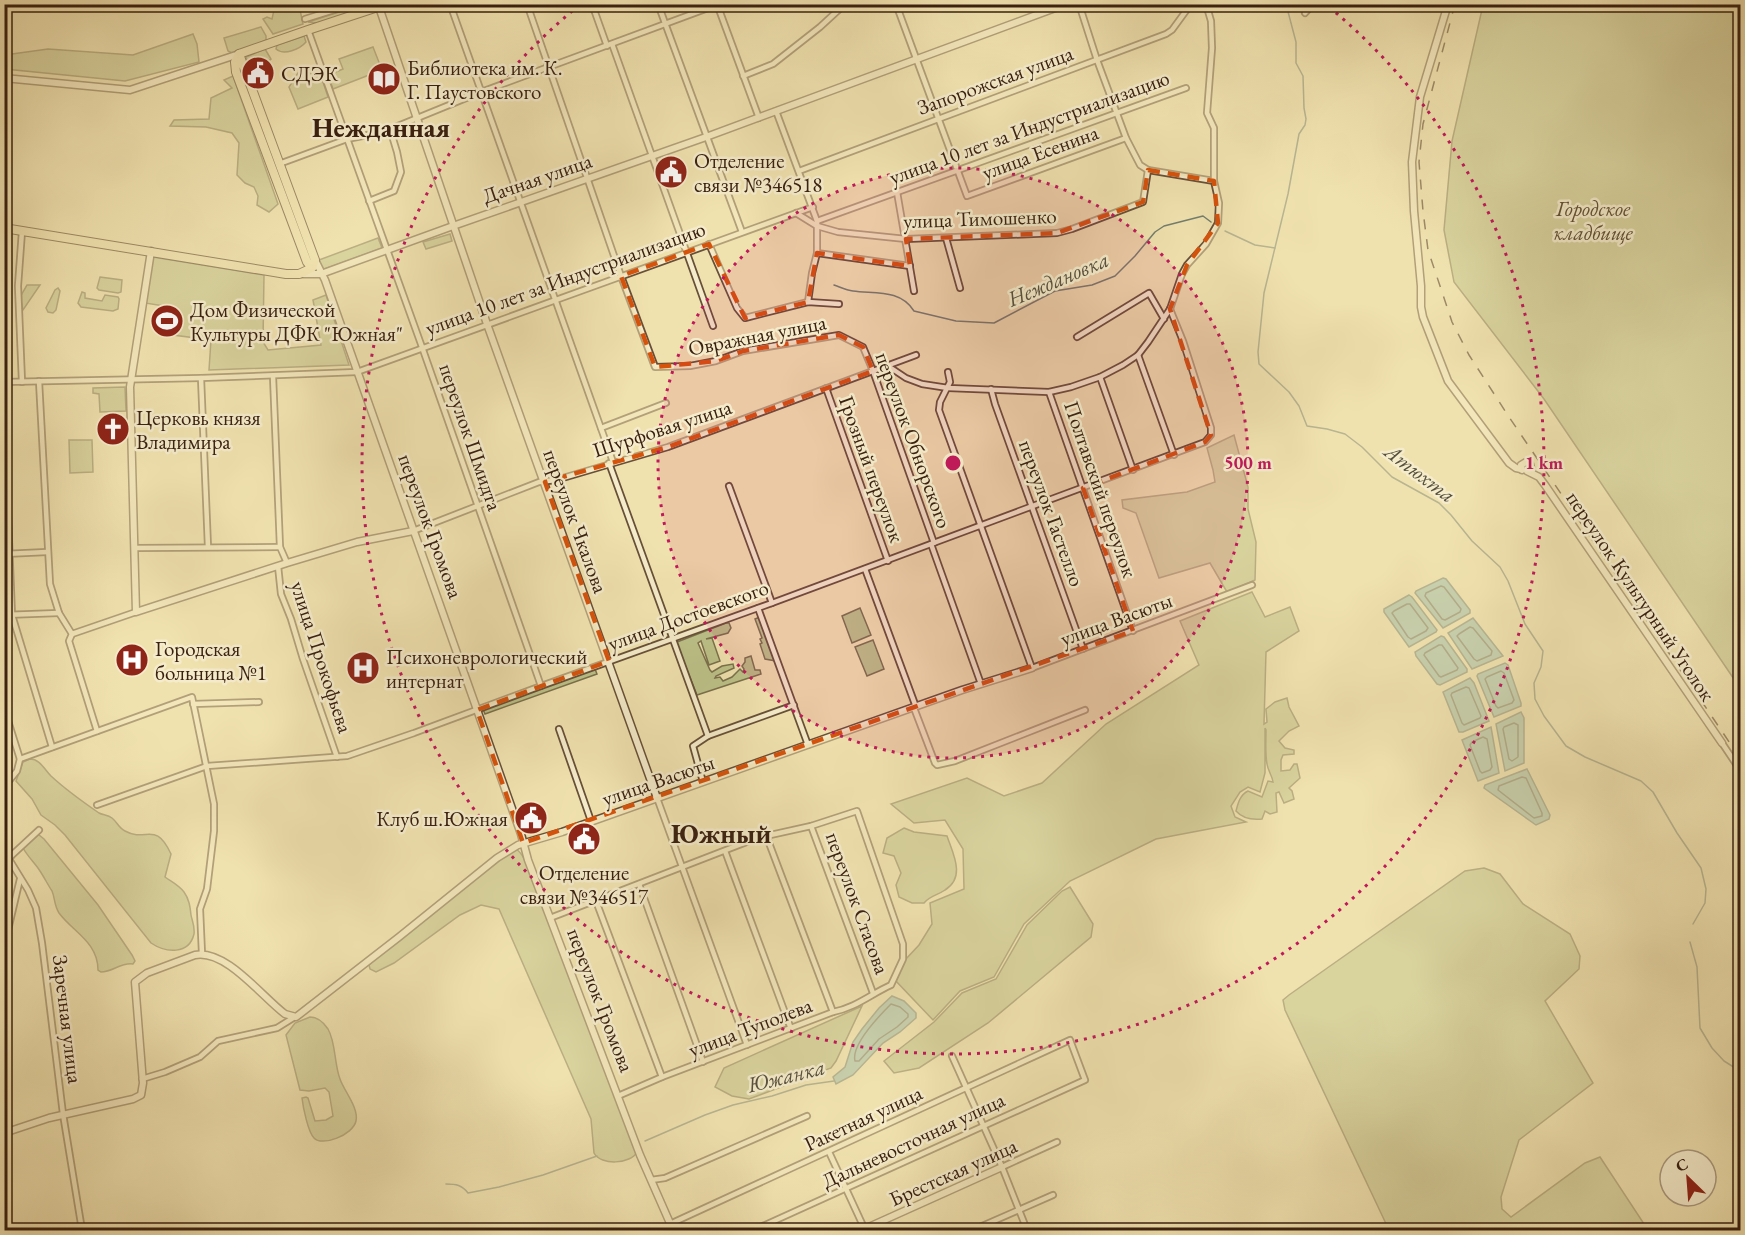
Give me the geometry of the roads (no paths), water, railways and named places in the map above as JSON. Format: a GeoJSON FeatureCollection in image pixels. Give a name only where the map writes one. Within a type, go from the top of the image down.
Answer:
{"type":"FeatureCollection","features":[{"type":"Feature","properties":{"kind":"main road"},"geometry":{"type":"LineString","coordinates":[[239,54],[387,4]]}},
{"type":"Feature","properties":{"kind":"main road","name":"переулок Громова"},"geometry":{"type":"LineString","coordinates":[[239,54],[312,263]]}},
{"type":"Feature","properties":{"kind":"main road","name":"переулок Громова"},"geometry":{"type":"LineString","coordinates":[[239,54],[235,62],[236,72],[312,263]]}},
{"type":"Feature","properties":{"kind":"main road","name":"Дачная улица"},"geometry":{"type":"LineString","coordinates":[[4,226],[286,274],[298,272]]}},
{"type":"Feature","properties":{"kind":"main road"},"geometry":{"type":"LineString","coordinates":[[298,272],[312,263]]}},
{"type":"Feature","properties":{"kind":"street"},"geometry":{"type":"LineString","coordinates":[[305,20],[353,4]]}},
{"type":"Feature","properties":{"kind":"street"},"geometry":{"type":"LineString","coordinates":[[450,4],[708,736]]}},
{"type":"Feature","properties":{"kind":"street"},"geometry":{"type":"LineString","coordinates":[[527,4],[621,276]]}},
{"type":"Feature","properties":{"kind":"street"},"geometry":{"type":"LineString","coordinates":[[592,4],[610,45],[713,326]]}},
{"type":"Feature","properties":{"kind":"street"},"geometry":{"type":"LineString","coordinates":[[658,4],[742,232]]}},
{"type":"Feature","properties":{"kind":"street"},"geometry":{"type":"LineString","coordinates":[[743,76],[773,64],[845,4]]}},
{"type":"Feature","properties":{"kind":"street"},"geometry":{"type":"LineString","coordinates":[[896,4],[957,170]]}},
{"type":"Feature","properties":{"kind":"street","name":"Дачная улица"},"geometry":{"type":"LineString","coordinates":[[298,272],[321,274],[759,118],[1066,4]]}},
{"type":"Feature","properties":{"kind":"street"},"geometry":{"type":"LineString","coordinates":[[1079,4],[1125,138],[1140,165],[1148,170],[1214,181]]}},
{"type":"Feature","properties":{"kind":"street","name":"Запорожская улица"},"geometry":{"type":"LineString","coordinates":[[799,171],[1166,34],[1172,30],[1191,4]]}},
{"type":"Feature","properties":{"kind":"street"},"geometry":{"type":"LineString","coordinates":[[888,366],[906,378],[922,384],[948,388],[1049,392],[1100,377],[1138,355],[1170,309],[1187,265],[1206,244],[1218,223],[1219,203],[1214,181],[1214,128],[1207,113],[1212,48],[1211,21],[1206,4]]}},
{"type":"Feature","properties":{"kind":"street"},"geometry":{"type":"LineString","coordinates":[[1305,13],[1313,4]]}},
{"type":"Feature","properties":{"kind":"street","name":"переулок Культурный Уголок"},"geometry":{"type":"LineString","coordinates":[[1448,4],[1420,97],[1413,148],[1414,211],[1423,317],[1448,381],[1509,463],[1539,477],[1740,770]]}},
{"type":"Feature","properties":{"kind":"street"},"geometry":{"type":"LineString","coordinates":[[279,164],[347,139],[383,132],[481,92],[718,5],[759,118]]}},
{"type":"Feature","properties":{"kind":"street","name":"переулок Чкалова"},"geometry":{"type":"LineString","coordinates":[[378,7],[487,324],[747,1045]]}},
{"type":"Feature","properties":{"kind":"street","name":"переулок Шмидта"},"geometry":{"type":"LineString","coordinates":[[308,30],[541,686]]}},
{"type":"Feature","properties":{"kind":"street"},"geometry":{"type":"LineString","coordinates":[[4,78],[130,90],[239,54]]}},
{"type":"Feature","properties":{"kind":"street","name":"улица 10 лет за Индустриализацию"},"geometry":{"type":"LineString","coordinates":[[817,224],[897,192],[1186,88]]}},
{"type":"Feature","properties":{"kind":"street"},"geometry":{"type":"LineString","coordinates":[[776,111],[813,207],[817,224],[817,253],[808,302]]}},
{"type":"Feature","properties":{"kind":"street"},"geometry":{"type":"LineString","coordinates":[[369,201],[394,191],[401,172],[390,129]]}},
{"type":"Feature","properties":{"kind":"street","name":"улица Есенина"},"geometry":{"type":"LineString","coordinates":[[957,170],[967,196],[1125,138]]}},
{"type":"Feature","properties":{"kind":"street","name":"улица Тимошенко"},"geometry":{"type":"LineString","coordinates":[[796,213],[838,232],[906,239],[1057,233],[1072,230],[1143,202],[1148,170]]}},
{"type":"Feature","properties":{"kind":"street"},"geometry":{"type":"LineString","coordinates":[[897,192],[914,291]]}},
{"type":"Feature","properties":{"kind":"street","name":"улица 10 лет за Индустриализацию"},"geometry":{"type":"LineString","coordinates":[[4,382],[357,372],[813,207]]}},
{"type":"Feature","properties":{"kind":"street"},"geometry":{"type":"LineString","coordinates":[[22,382],[18,286],[23,229]]}},
{"type":"Feature","properties":{"kind":"street"},"geometry":{"type":"LineString","coordinates":[[945,238],[960,288]]}},
{"type":"Feature","properties":{"kind":"street"},"geometry":{"type":"LineString","coordinates":[[709,244],[737,308],[746,318],[808,302],[839,304]]}},
{"type":"Feature","properties":{"kind":"street"},"geometry":{"type":"LineString","coordinates":[[97,731],[69,641],[72,634],[136,612],[131,380],[151,250]]}},
{"type":"Feature","properties":{"kind":"street","name":"улица Тимошенко"},"geometry":{"type":"LineString","coordinates":[[817,253],[910,266]]}},
{"type":"Feature","properties":{"kind":"street","name":"переулок Громова"},"geometry":{"type":"LineString","coordinates":[[312,263],[321,274],[357,372],[550,918],[671,1227]]}},
{"type":"Feature","properties":{"kind":"street","name":"Овражная улица"},"geometry":{"type":"LineString","coordinates":[[621,276],[655,367],[690,366],[716,361],[743,351],[824,336],[839,335],[863,347]]}},
{"type":"Feature","properties":{"kind":"street"},"geometry":{"type":"LineString","coordinates":[[1077,337],[1149,293],[1164,319]]}},
{"type":"Feature","properties":{"kind":"street","name":"улица Достоевского"},"geometry":{"type":"LineString","coordinates":[[97,805],[207,766],[347,756],[888,561],[1205,442],[1210,435],[1211,428],[1183,340],[1170,309]]}},
{"type":"Feature","properties":{"kind":"street","name":"переулок Обнорского"},"geometry":{"type":"LineString","coordinates":[[863,347],[981,684]]}},
{"type":"Feature","properties":{"kind":"street","name":"Шурфовая улица"},"geometry":{"type":"LineString","coordinates":[[136,612],[357,542],[413,531],[539,482],[668,447],[916,355]]}},
{"type":"Feature","properties":{"kind":"street"},"geometry":{"type":"LineString","coordinates":[[1138,355],[1174,455]]}},
{"type":"Feature","properties":{"kind":"street"},"geometry":{"type":"LineString","coordinates":[[948,372],[950,382],[940,402],[939,410],[1032,668]]}},
{"type":"Feature","properties":{"kind":"street","name":"улица Прокофьева"},"geometry":{"type":"LineString","coordinates":[[273,376],[280,547],[287,563]]}},
{"type":"Feature","properties":{"kind":"street"},"geometry":{"type":"LineString","coordinates":[[1100,377],[1132,470]]}},
{"type":"Feature","properties":{"kind":"street"},"geometry":{"type":"LineString","coordinates":[[201,378],[208,546]]}},
{"type":"Feature","properties":{"kind":"street"},"geometry":{"type":"LineString","coordinates":[[39,381],[50,584],[59,613],[72,634]]}},
{"type":"Feature","properties":{"kind":"street","name":"Грозный переулок"},"geometry":{"type":"LineString","coordinates":[[826,388],[888,561]]}},
{"type":"Feature","properties":{"kind":"street","name":"переулок Гастелло"},"geometry":{"type":"LineString","coordinates":[[991,389],[1083,649]]}},
{"type":"Feature","properties":{"kind":"street","name":"Полтавский переулок"},"geometry":{"type":"LineString","coordinates":[[1049,392],[1133,631]]}},
{"type":"Feature","properties":{"kind":"street"},"geometry":{"type":"LineString","coordinates":[[601,428],[666,403]]}},
{"type":"Feature","properties":{"kind":"street"},"geometry":{"type":"LineString","coordinates":[[4,415],[7,553],[12,615],[51,747]]}},
{"type":"Feature","properties":{"kind":"street"},"geometry":{"type":"LineString","coordinates":[[729,486],[772,603]]}},
{"type":"Feature","properties":{"kind":"street"},"geometry":{"type":"LineString","coordinates":[[135,548],[280,547]]}},
{"type":"Feature","properties":{"kind":"street"},"geometry":{"type":"LineString","coordinates":[[7,553],[47,552]]}},
{"type":"Feature","properties":{"kind":"street","name":"улица Прокофьева"},"geometry":{"type":"LineString","coordinates":[[278,566],[280,594],[291,619],[337,757]]}},
{"type":"Feature","properties":{"kind":"street"},"geometry":{"type":"LineString","coordinates":[[865,569],[934,763],[938,765],[955,761],[1085,710]]}},
{"type":"Feature","properties":{"kind":"street","name":"улица Васюты"},"geometry":{"type":"LineString","coordinates":[[293,1018],[497,858],[524,843],[1032,668],[1252,585]]}},
{"type":"Feature","properties":{"kind":"street"},"geometry":{"type":"LineString","coordinates":[[758,608],[808,745]]}},
{"type":"Feature","properties":{"kind":"street"},"geometry":{"type":"LineString","coordinates":[[4,615],[59,613]]}},
{"type":"Feature","properties":{"kind":"street"},"geometry":{"type":"LineString","coordinates":[[20,759],[192,697],[214,804],[214,831],[207,889],[200,909],[202,954]]}},
{"type":"Feature","properties":{"kind":"street"},"geometry":{"type":"LineString","coordinates":[[193,704],[260,702]]}},
{"type":"Feature","properties":{"kind":"street"},"geometry":{"type":"LineString","coordinates":[[703,782],[693,746],[708,736],[794,705]]}},
{"type":"Feature","properties":{"kind":"street"},"geometry":{"type":"LineString","coordinates":[[4,708],[20,759],[17,771],[4,787]]}},
{"type":"Feature","properties":{"kind":"street"},"geometry":{"type":"LineString","coordinates":[[559,729],[591,821]]}},
{"type":"Feature","properties":{"kind":"street","name":"улица Туполева"},"geometry":{"type":"LineString","coordinates":[[618,1096],[662,1077],[843,1010],[891,985],[903,959],[903,944],[857,811],[811,826]]}},
{"type":"Feature","properties":{"kind":"street"},"geometry":{"type":"LineString","coordinates":[[550,918],[766,836],[811,826]]}},
{"type":"Feature","properties":{"kind":"street","name":"переулок Стасова"},"geometry":{"type":"LineString","coordinates":[[811,826],[873,993]]}},
{"type":"Feature","properties":{"kind":"street","name":"Заречная улица"},"geometry":{"type":"LineString","coordinates":[[39,830],[9,859],[36,908],[63,1114],[82,1230]]}},
{"type":"Feature","properties":{"kind":"street"},"geometry":{"type":"LineString","coordinates":[[766,836],[833,1012]]}},
{"type":"Feature","properties":{"kind":"street"},"geometry":{"type":"LineString","coordinates":[[725,851],[791,1029]]}},
{"type":"Feature","properties":{"kind":"street"},"geometry":{"type":"LineString","coordinates":[[4,947],[20,879]]}},
{"type":"Feature","properties":{"kind":"street"},"geometry":{"type":"LineString","coordinates":[[639,884],[703,1062]]}},
{"type":"Feature","properties":{"kind":"street"},"geometry":{"type":"LineString","coordinates":[[596,901],[662,1077]]}},
{"type":"Feature","properties":{"kind":"street"},"geometry":{"type":"LineString","coordinates":[[4,1133],[63,1114],[133,1099],[141,1095],[143,1088],[142,1078],[135,982],[147,972],[202,954],[216,957],[227,963],[280,1010],[293,1018],[277,1028],[218,1041],[200,1057],[165,1072],[142,1078]]}},
{"type":"Feature","properties":{"kind":"street","name":"Дальневосточная улица"},"geometry":{"type":"LineString","coordinates":[[754,1230],[1085,1080],[1070,1040]]}},
{"type":"Feature","properties":{"kind":"street","name":"Ракетная улица"},"geometry":{"type":"LineString","coordinates":[[671,1227],[1070,1040]]}},
{"type":"Feature","properties":{"kind":"street"},"geometry":{"type":"LineString","coordinates":[[952,1056],[1002,1167],[1027,1230]]}},
{"type":"Feature","properties":{"kind":"street"},"geometry":{"type":"LineString","coordinates":[[651,1180],[665,1178],[807,1116]]}},
{"type":"Feature","properties":{"kind":"street","name":"Брестская улица"},"geometry":{"type":"LineString","coordinates":[[864,1230],[1057,1143]]}},
{"type":"Feature","properties":{"kind":"street"},"geometry":{"type":"LineString","coordinates":[[829,1152],[864,1230]]}},
{"type":"Feature","properties":{"kind":"street"},"geometry":{"type":"LineString","coordinates":[[973,1230],[1053,1195]]}},
{"type":"Feature","properties":{"kind":"water"},"geometry":{"type":"Polygon","coordinates":[[[1443,578],[1470,610],[1470,613],[1443,628],[1415,593],[1443,578]]]}},
{"type":"Feature","properties":{"kind":"water"},"geometry":{"type":"Polygon","coordinates":[[[1409,595],[1437,630],[1409,647],[1384,609],[1409,595]]]}},
{"type":"Feature","properties":{"kind":"water"},"geometry":{"type":"Polygon","coordinates":[[[1473,618],[1503,656],[1472,669],[1448,633],[1473,618]]]}},
{"type":"Feature","properties":{"kind":"water"},"geometry":{"type":"Polygon","coordinates":[[[1441,636],[1444,637],[1467,672],[1440,685],[1415,652],[1441,636]]]}},
{"type":"Feature","properties":{"kind":"water"},"geometry":{"type":"Polygon","coordinates":[[[1505,663],[1508,665],[1521,706],[1494,717],[1477,676],[1505,663]]]}},
{"type":"Feature","properties":{"kind":"water"},"geometry":{"type":"Polygon","coordinates":[[[1470,678],[1489,721],[1459,732],[1443,692],[1470,678]]]}},
{"type":"Feature","properties":{"kind":"water"},"geometry":{"type":"Polygon","coordinates":[[[1521,712],[1524,718],[1524,763],[1505,771],[1496,724],[1521,712]]]}},
{"type":"Feature","properties":{"kind":"water"},"geometry":{"type":"Polygon","coordinates":[[[1491,727],[1499,773],[1478,781],[1462,740],[1491,727]]]}},
{"type":"Feature","properties":{"kind":"water"},"geometry":{"type":"Polygon","coordinates":[[[1527,769],[1550,815],[1549,819],[1536,825],[1484,788],[1485,785],[1527,769]]]}},
{"type":"Feature","properties":{"kind":"water"},"geometry":{"type":"Polygon","coordinates":[[[892,996],[904,1001],[916,1013],[916,1018],[883,1043],[853,1075],[836,1084],[833,1077],[845,1067],[853,1042],[879,1008],[892,996]]]}},
{"type":"Feature","properties":{"kind":"waterway","name":"Атюхта"},"geometry":{"type":"LineString","coordinates":[[1286,4],[1296,42],[1296,63],[1303,76],[1306,119],[1299,134],[1288,194],[1264,293],[1258,352],[1259,364],[1289,392],[1299,406],[1307,426],[1345,434],[1362,447],[1392,477],[1439,503],[1472,541],[1500,567],[1525,624],[1543,651],[1541,667],[1534,683],[1535,699],[1544,716],[1566,746],[1585,757],[1641,781],[1653,792],[1701,868],[1706,889],[1705,903],[1693,924]]}},
{"type":"Feature","properties":{"kind":"waterway","name":"Неждановка"},"geometry":{"type":"LineString","coordinates":[[834,285],[853,291],[894,296],[902,299],[914,311],[956,321],[994,323],[1055,291],[1092,285],[1115,276],[1155,232],[1164,226],[1203,216],[1211,222]]}},
{"type":"Feature","properties":{"kind":"waterway","name":"Неждановка"},"geometry":{"type":"LineString","coordinates":[[1225,231],[1255,245],[1275,248]]}},
{"type":"Feature","properties":{"kind":"waterway","name":"Атюхта"},"geometry":{"type":"LineString","coordinates":[[1690,942],[1697,967],[1700,1028],[1712,1048],[1724,1061],[1740,1071]]}},
{"type":"Feature","properties":{"kind":"waterway","name":"Южанка"},"geometry":{"type":"LineString","coordinates":[[645,1141],[733,1105],[806,1085],[834,1081]]}},
{"type":"Feature","properties":{"kind":"waterway","name":"Южанка"},"geometry":{"type":"LineString","coordinates":[[446,1184],[463,1188],[468,1193],[543,1175],[597,1156]]}},
{"type":"Feature","properties":{"kind":"railway"},"geometry":{"type":"LineString","coordinates":[[1455,4],[1423,124],[1419,162],[1428,250],[1452,322],[1469,355],[1509,417],[1740,758]]}},
{"type":"Feature","properties":{"kind":"place","name":"СДЭК"},"geometry":{"type":"Point","coordinates":[258,73]}},
{"type":"Feature","properties":{"kind":"place","name":"Библиотека им. К. Г. Паустовского"},"geometry":{"type":"Point","coordinates":[384,79]}},
{"type":"Feature","properties":{"kind":"place","name":"Отделение связи №346518"},"geometry":{"type":"Point","coordinates":[671,172]}},
{"type":"Feature","properties":{"kind":"place","name":"Дом Физической Культуры ДФК \"Южная\""},"geometry":{"type":"Point","coordinates":[167,321]}},
{"type":"Feature","properties":{"kind":"place","name":"Церковь князя Владимира"},"geometry":{"type":"Point","coordinates":[113,429]}},
{"type":"Feature","properties":{"kind":"place","name":"Городская больница №1"},"geometry":{"type":"Point","coordinates":[132,660]}},
{"type":"Feature","properties":{"kind":"place","name":"Психоневрологический интернат"},"geometry":{"type":"Point","coordinates":[363,668]}},
{"type":"Feature","properties":{"kind":"place","name":"Клуб ш.Южная"},"geometry":{"type":"Point","coordinates":[531,818]}},
{"type":"Feature","properties":{"kind":"place","name":"Отделение связи №346517"},"geometry":{"type":"Point","coordinates":[584,839]}},
{"type":"Feature","properties":{"kind":"district","name":"Нежданная"},"geometry":{"type":"Point","coordinates":[381,127]}},
{"type":"Feature","properties":{"kind":"district","name":"Южный"},"geometry":{"type":"Point","coordinates":[721,833]}},
{"type":"Feature","properties":{"kind":"park label","name":"Городское кладбище"},"geometry":{"type":"Point","coordinates":[1593,220]}}]}
